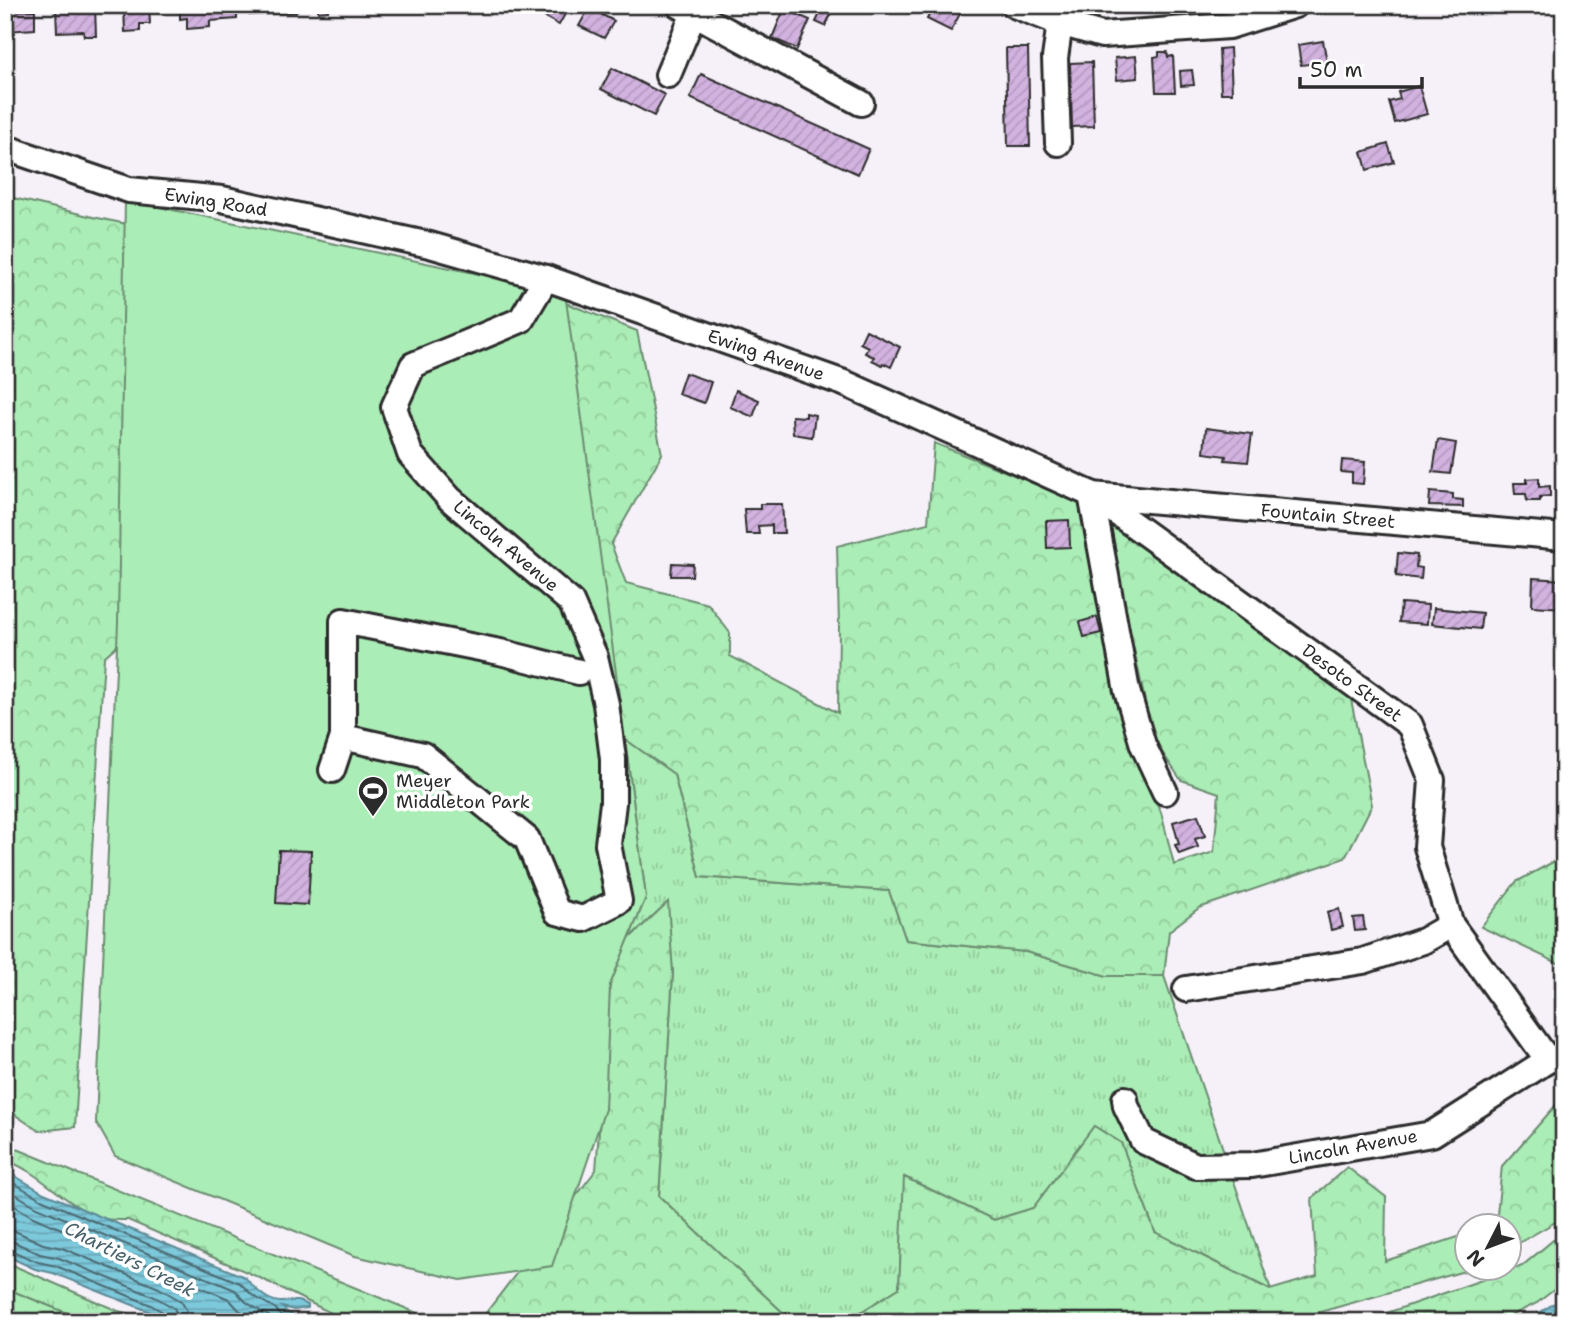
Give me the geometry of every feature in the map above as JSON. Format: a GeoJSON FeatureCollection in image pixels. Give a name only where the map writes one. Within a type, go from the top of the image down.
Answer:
{"type":"FeatureCollection","features":[{"type":"Feature","properties":{"kind":"street"},"geometry":{"type":"LineString","coordinates":[[1014,5],[1060,23],[1102,35],[1229,26],[1295,5]]}},
{"type":"Feature","properties":{"kind":"street"},"geometry":{"type":"LineString","coordinates":[[668,75],[686,9],[862,103]]}},
{"type":"Feature","properties":{"kind":"street"},"geometry":{"type":"LineString","coordinates":[[1058,144],[1055,58],[1060,23]]}},
{"type":"Feature","properties":{"kind":"street","name":"Ewing Road"},"geometry":{"type":"LineString","coordinates":[[5,150],[130,190],[222,200],[430,245]]}},
{"type":"Feature","properties":{"kind":"street","name":"Ewing Avenue"},"geometry":{"type":"LineString","coordinates":[[430,245],[546,278],[844,383],[1091,495]]}},
{"type":"Feature","properties":{"kind":"street","name":"Lincoln Avenue"},"geometry":{"type":"LineString","coordinates":[[343,737],[423,755],[527,839],[557,912],[583,919],[619,901],[608,844],[613,803],[613,759],[606,704],[595,657],[571,602],[450,499],[411,454],[394,407],[413,366],[521,320],[546,278]]}},
{"type":"Feature","properties":{"kind":"street"},"geometry":{"type":"LineString","coordinates":[[1091,495],[1127,691],[1143,745],[1165,792]]}},
{"type":"Feature","properties":{"kind":"street","name":"Fountain Street"},"geometry":{"type":"LineString","coordinates":[[1091,495],[1564,537]]}},
{"type":"Feature","properties":{"kind":"street","name":"Desoto Street"},"geometry":{"type":"LineString","coordinates":[[1091,495],[1410,725],[1432,780],[1427,847],[1451,925],[1556,1058]]}},
{"type":"Feature","properties":{"kind":"street"},"geometry":{"type":"LineString","coordinates":[[332,771],[343,737],[343,621],[500,652],[579,672]]}},
{"type":"Feature","properties":{"kind":"street"},"geometry":{"type":"LineString","coordinates":[[590,646],[575,667],[606,704]]}},
{"type":"Feature","properties":{"kind":"street"},"geometry":{"type":"LineString","coordinates":[[1186,989],[1363,961],[1423,941],[1451,925]]}},
{"type":"Feature","properties":{"kind":"street","name":"Lincoln Avenue"},"geometry":{"type":"LineString","coordinates":[[1125,1099],[1143,1141],[1196,1166],[1265,1163],[1432,1133],[1556,1058]]}},
{"type":"Feature","properties":{"kind":"green space"},"geometry":{"type":"Polygon","coordinates":[[[5,196],[93,217],[487,299],[180,590],[104,657],[75,1127],[39,1131],[5,1108],[5,196]]]}},
{"type":"Feature","properties":{"kind":"green space","name":"Meyer Middleton Park"},"geometry":{"type":"Polygon","coordinates":[[[125,200],[565,292],[646,897],[610,985],[605,1109],[552,1266],[461,1280],[355,1256],[115,1156],[96,1122],[118,623],[125,200]]]}},
{"type":"Feature","properties":{"kind":"green space"},"geometry":{"type":"Polygon","coordinates":[[[553,298],[637,331],[662,454],[611,544],[626,583],[708,604],[730,633],[730,656],[838,713],[837,546],[928,523],[934,443],[1081,502],[1115,679],[1138,764],[1161,812],[1174,865],[1214,852],[1219,793],[1181,780],[1153,739],[1106,517],[1350,694],[1372,805],[1345,858],[1199,908],[1169,931],[1164,976],[1107,976],[1026,952],[906,940],[889,891],[700,877],[674,774],[625,739],[592,616],[553,298]]]}},
{"type":"Feature","properties":{"kind":"green space"},"geometry":{"type":"Polygon","coordinates":[[[625,739],[674,774],[700,877],[889,891],[906,940],[1026,952],[1107,976],[1164,976],[1271,1290],[1155,1232],[1121,1143],[1094,1126],[1033,1208],[994,1220],[905,1177],[899,1288],[845,1322],[793,1322],[659,1196],[673,973],[667,903],[629,938],[646,897],[625,739]]]}},
{"type":"Feature","properties":{"kind":"green space"},"geometry":{"type":"Polygon","coordinates":[[[1564,856],[1564,966],[1481,927],[1516,882],[1564,856]]]}},
{"type":"Feature","properties":{"kind":"green space"},"geometry":{"type":"Polygon","coordinates":[[[668,902],[673,973],[659,1196],[793,1322],[495,1322],[482,1318],[596,1170],[610,986],[582,983],[668,902]]]}},
{"type":"Feature","properties":{"kind":"green space"},"geometry":{"type":"Polygon","coordinates":[[[1564,1096],[1564,1217],[1524,1240],[1524,1212],[1497,1212],[1502,1166],[1564,1096]]]}},
{"type":"Feature","properties":{"kind":"green space"},"geometry":{"type":"Polygon","coordinates":[[[1094,1126],[1121,1143],[1155,1232],[1270,1290],[1317,1276],[1312,1198],[1347,1167],[1386,1197],[1385,1261],[1454,1238],[1454,1274],[1285,1322],[845,1322],[899,1288],[904,1177],[994,1220],[1033,1208],[1094,1126]]]}},
{"type":"Feature","properties":{"kind":"green space"},"geometry":{"type":"Polygon","coordinates":[[[5,1144],[439,1322],[352,1322],[128,1220],[105,1219],[79,1208],[31,1173],[5,1160],[5,1144]]]}},
{"type":"Feature","properties":{"kind":"green space"},"geometry":{"type":"Polygon","coordinates":[[[1564,1231],[1564,1282],[1537,1303],[1498,1322],[1357,1322],[1476,1282],[1524,1282],[1524,1264],[1564,1231]]]}},
{"type":"Feature","properties":{"kind":"green space"},"geometry":{"type":"Polygon","coordinates":[[[5,1260],[118,1311],[168,1322],[88,1322],[5,1288],[5,1260]]]}},
{"type":"Feature","properties":{"kind":"green space"},"geometry":{"type":"Polygon","coordinates":[[[5,1288],[88,1322],[35,1322],[5,1312],[5,1288]]]}},
{"type":"Feature","properties":{"kind":"water","name":"Chartiers Creek"},"geometry":{"type":"Polygon","coordinates":[[[5,1170],[44,1193],[245,1277],[271,1300],[297,1301],[308,1305],[308,1308],[294,1310],[282,1307],[307,1322],[168,1322],[148,1311],[5,1255],[5,1170]]]}},
{"type":"Feature","properties":{"kind":"water"},"geometry":{"type":"Polygon","coordinates":[[[1564,1297],[1564,1322],[1525,1322],[1564,1297]]]}},
{"type":"Feature","properties":{"kind":"building"},"geometry":{"type":"Polygon","coordinates":[[[124,5],[149,5],[150,24],[140,24],[140,31],[125,32],[124,5]]]}},
{"type":"Feature","properties":{"kind":"building"},"geometry":{"type":"Polygon","coordinates":[[[180,5],[237,5],[237,19],[210,21],[210,27],[187,29],[187,18],[180,19],[180,5]]]}},
{"type":"Feature","properties":{"kind":"building"},"geometry":{"type":"Polygon","coordinates":[[[249,5],[296,5],[296,12],[249,15],[249,5]]]}},
{"type":"Feature","properties":{"kind":"building"},"geometry":{"type":"Polygon","coordinates":[[[307,5],[328,5],[328,11],[318,12],[318,6],[307,5]]]}},
{"type":"Feature","properties":{"kind":"building"},"geometry":{"type":"Polygon","coordinates":[[[398,5],[414,5],[414,9],[398,10],[398,5]]]}},
{"type":"Feature","properties":{"kind":"building"},"geometry":{"type":"Polygon","coordinates":[[[424,5],[459,5],[459,9],[424,11],[424,5]]]}},
{"type":"Feature","properties":{"kind":"building"},"geometry":{"type":"Polygon","coordinates":[[[549,5],[570,5],[559,25],[543,16],[549,5]]]}},
{"type":"Feature","properties":{"kind":"building"},"geometry":{"type":"Polygon","coordinates":[[[824,5],[836,5],[825,26],[816,22],[824,5]]]}},
{"type":"Feature","properties":{"kind":"building"},"geometry":{"type":"Polygon","coordinates":[[[890,5],[915,5],[911,14],[890,5]]]}},
{"type":"Feature","properties":{"kind":"building"},"geometry":{"type":"Polygon","coordinates":[[[934,5],[952,5],[962,10],[951,31],[927,19],[934,5]]]}},
{"type":"Feature","properties":{"kind":"building"},"geometry":{"type":"Polygon","coordinates":[[[1512,5],[1528,5],[1517,12],[1512,5]]]}},
{"type":"Feature","properties":{"kind":"building"},"geometry":{"type":"Polygon","coordinates":[[[95,7],[96,36],[84,36],[83,31],[57,32],[56,9],[95,7]]]}},
{"type":"Feature","properties":{"kind":"building"},"geometry":{"type":"Polygon","coordinates":[[[589,8],[614,21],[604,38],[579,26],[589,8]]]}},
{"type":"Feature","properties":{"kind":"building"},"geometry":{"type":"Polygon","coordinates":[[[784,9],[810,20],[797,49],[772,38],[784,9]]]}},
{"type":"Feature","properties":{"kind":"building"},"geometry":{"type":"Polygon","coordinates":[[[35,10],[35,29],[7,31],[6,11],[35,10]]]}},
{"type":"Feature","properties":{"kind":"building"},"geometry":{"type":"Polygon","coordinates":[[[1323,41],[1327,62],[1301,65],[1298,45],[1323,41]]]}},
{"type":"Feature","properties":{"kind":"building"},"geometry":{"type":"Polygon","coordinates":[[[1006,48],[1028,48],[1030,146],[1008,146],[1006,48]]]}},
{"type":"Feature","properties":{"kind":"building"},"geometry":{"type":"Polygon","coordinates":[[[1230,48],[1232,93],[1221,93],[1219,49],[1230,48]]]}},
{"type":"Feature","properties":{"kind":"building"},"geometry":{"type":"Polygon","coordinates":[[[1159,52],[1167,52],[1168,57],[1173,56],[1175,92],[1156,92],[1154,57],[1159,56],[1159,52]]]}},
{"type":"Feature","properties":{"kind":"building"},"geometry":{"type":"Polygon","coordinates":[[[1136,56],[1138,78],[1117,80],[1115,58],[1136,56]]]}},
{"type":"Feature","properties":{"kind":"building"},"geometry":{"type":"Polygon","coordinates":[[[1092,62],[1094,126],[1072,127],[1070,63],[1092,62]]]}},
{"type":"Feature","properties":{"kind":"building"},"geometry":{"type":"Polygon","coordinates":[[[612,68],[665,95],[654,116],[601,89],[612,68]]]}},
{"type":"Feature","properties":{"kind":"building"},"geometry":{"type":"Polygon","coordinates":[[[1192,70],[1194,85],[1181,86],[1180,71],[1192,70]]]}},
{"type":"Feature","properties":{"kind":"building"},"geometry":{"type":"Polygon","coordinates":[[[701,74],[869,149],[858,174],[690,98],[701,74]]]}},
{"type":"Feature","properties":{"kind":"building"},"geometry":{"type":"Polygon","coordinates":[[[1419,86],[1427,114],[1395,123],[1389,102],[1400,99],[1398,92],[1419,86]]]}},
{"type":"Feature","properties":{"kind":"building"},"geometry":{"type":"Polygon","coordinates":[[[1388,144],[1394,162],[1367,170],[1362,152],[1388,144]]]}},
{"type":"Feature","properties":{"kind":"building"},"geometry":{"type":"Polygon","coordinates":[[[1564,160],[1564,214],[1561,214],[1564,160]]]}},
{"type":"Feature","properties":{"kind":"building"},"geometry":{"type":"Polygon","coordinates":[[[866,330],[900,347],[891,367],[872,360],[874,357],[865,353],[868,347],[860,343],[866,330]]]}},
{"type":"Feature","properties":{"kind":"building"},"geometry":{"type":"Polygon","coordinates":[[[685,373],[711,382],[704,403],[678,394],[685,373]]]}},
{"type":"Feature","properties":{"kind":"building"},"geometry":{"type":"Polygon","coordinates":[[[736,390],[759,400],[753,417],[730,407],[736,390]]]}},
{"type":"Feature","properties":{"kind":"building"},"geometry":{"type":"Polygon","coordinates":[[[806,413],[815,415],[812,437],[793,434],[792,416],[806,417],[806,413]]]}},
{"type":"Feature","properties":{"kind":"building"},"geometry":{"type":"Polygon","coordinates":[[[1206,428],[1252,434],[1248,462],[1225,460],[1226,456],[1204,453],[1206,428]]]}},
{"type":"Feature","properties":{"kind":"building"},"geometry":{"type":"Polygon","coordinates":[[[1438,440],[1456,443],[1451,474],[1433,472],[1438,440]]]}},
{"type":"Feature","properties":{"kind":"building"},"geometry":{"type":"Polygon","coordinates":[[[1342,460],[1365,462],[1363,484],[1352,483],[1352,473],[1341,472],[1342,460]]]}},
{"type":"Feature","properties":{"kind":"building"},"geometry":{"type":"Polygon","coordinates":[[[1539,478],[1539,487],[1550,486],[1550,496],[1540,497],[1540,501],[1527,501],[1526,494],[1515,494],[1514,483],[1527,483],[1527,479],[1539,478]]]}},
{"type":"Feature","properties":{"kind":"building"},"geometry":{"type":"Polygon","coordinates":[[[1430,492],[1453,494],[1453,499],[1463,500],[1463,507],[1429,506],[1430,492]]]}},
{"type":"Feature","properties":{"kind":"building"},"geometry":{"type":"Polygon","coordinates":[[[760,504],[782,504],[784,533],[772,533],[772,525],[758,526],[759,534],[746,534],[744,509],[760,509],[760,504]]]}},
{"type":"Feature","properties":{"kind":"building"},"geometry":{"type":"Polygon","coordinates":[[[1069,520],[1070,547],[1047,548],[1046,521],[1069,520]]]}},
{"type":"Feature","properties":{"kind":"building"},"geometry":{"type":"Polygon","coordinates":[[[1398,553],[1417,555],[1416,567],[1422,568],[1421,579],[1396,576],[1398,553]]]}},
{"type":"Feature","properties":{"kind":"building"},"geometry":{"type":"Polygon","coordinates":[[[672,563],[693,564],[692,576],[671,576],[672,563]]]}},
{"type":"Feature","properties":{"kind":"building"},"geometry":{"type":"Polygon","coordinates":[[[1533,578],[1564,580],[1564,608],[1532,606],[1533,578]]]}},
{"type":"Feature","properties":{"kind":"building"},"geometry":{"type":"Polygon","coordinates":[[[1401,603],[1428,605],[1427,624],[1399,622],[1401,603]]]}},
{"type":"Feature","properties":{"kind":"building"},"geometry":{"type":"Polygon","coordinates":[[[1434,608],[1482,613],[1480,629],[1432,624],[1434,608]]]}},
{"type":"Feature","properties":{"kind":"building"},"geometry":{"type":"Polygon","coordinates":[[[1097,617],[1101,633],[1084,637],[1080,622],[1097,617]]]}},
{"type":"Feature","properties":{"kind":"building"},"geometry":{"type":"Polygon","coordinates":[[[1198,815],[1205,836],[1195,839],[1198,847],[1179,854],[1175,845],[1179,844],[1173,822],[1198,815]]]}},
{"type":"Feature","properties":{"kind":"building"},"geometry":{"type":"Polygon","coordinates":[[[279,850],[311,851],[308,905],[276,903],[279,850]]]}},
{"type":"Feature","properties":{"kind":"building"},"geometry":{"type":"Polygon","coordinates":[[[1339,909],[1343,927],[1331,930],[1327,912],[1339,909]]]}},
{"type":"Feature","properties":{"kind":"building"},"geometry":{"type":"Polygon","coordinates":[[[1363,917],[1365,930],[1355,931],[1353,918],[1363,917]]]}},
{"type":"Feature","properties":{"kind":"place","name":"Meyer Middleton Park"},"geometry":{"type":"Point","coordinates":[373,818]}}]}
